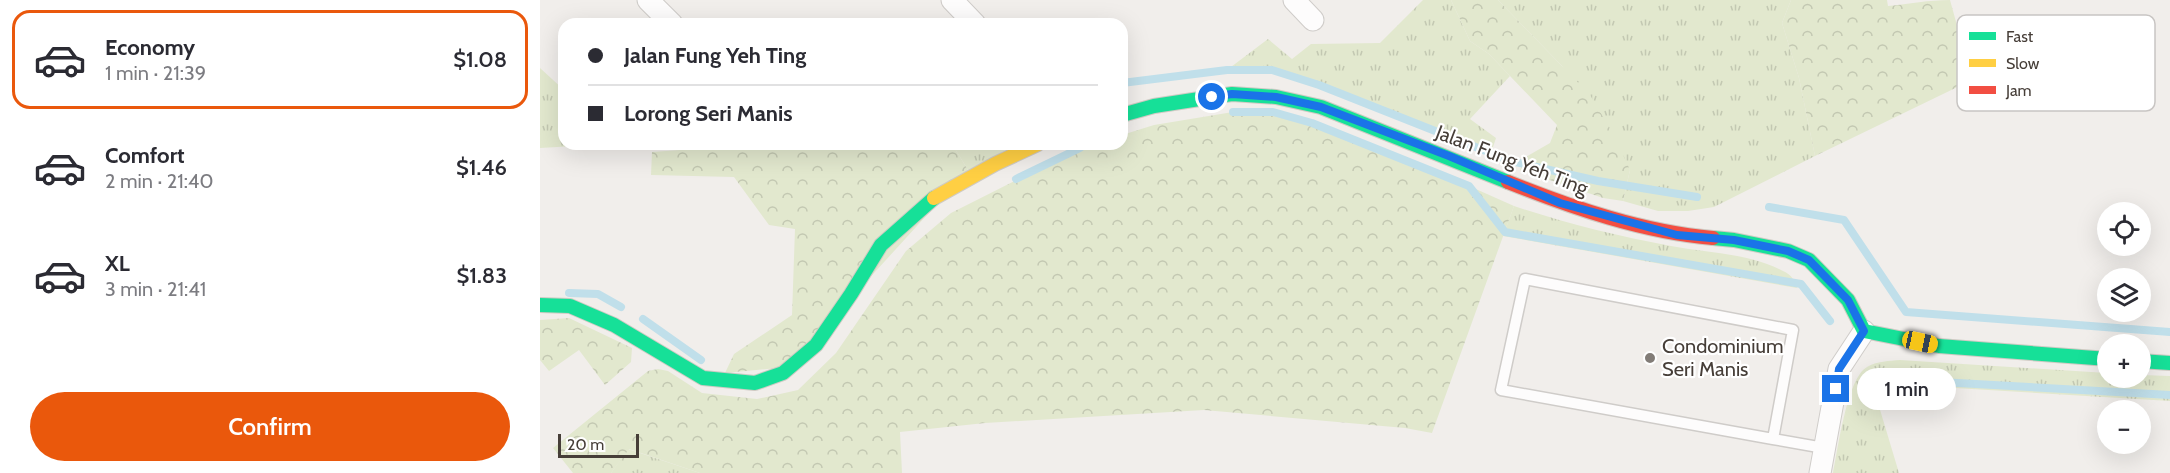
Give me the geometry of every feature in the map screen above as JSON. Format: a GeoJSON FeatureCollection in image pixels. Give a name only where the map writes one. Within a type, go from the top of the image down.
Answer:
{"type":"FeatureCollection","features":[{"type":"Feature","properties":{"kind":"street"},"geometry":{"type":"LineString","coordinates":[[648,0],[666,18]]}},
{"type":"Feature","properties":{"kind":"street"},"geometry":{"type":"LineString","coordinates":[[952,0],[969,18]]}},
{"type":"Feature","properties":{"kind":"street"},"geometry":{"type":"LineString","coordinates":[[1294,0],[1312,20]]}},
{"type":"Feature","properties":{"kind":"street","name":"Jalan Fung Yeh Ting"},"geometry":{"type":"LineString","coordinates":[[1128,113],[1154,106],[1232,94],[1276,97],[1321,107],[1449,156],[1560,203],[1677,235],[1734,240],[1788,251],[1809,260],[1848,300],[1864,331]]}},
{"type":"Feature","properties":{"kind":"street"},"geometry":{"type":"LineString","coordinates":[[540,305],[570,306],[614,325],[703,378],[755,383],[783,373],[816,345],[881,245],[933,199],[1025,150]]}},
{"type":"Feature","properties":{"kind":"street"},"geometry":{"type":"LineString","coordinates":[[1820,473],[1839,369],[1864,331],[1939,346],[2097,358]]}},
{"type":"Feature","properties":{"kind":"street"},"geometry":{"type":"LineString","coordinates":[[2151,362],[2170,363]]}},
{"type":"Feature","properties":{"kind":"lane"},"geometry":{"type":"LineString","coordinates":[[1773,439],[1793,330],[1525,279],[1501,390],[1773,439],[1824,448]]}},
{"type":"Feature","properties":{"kind":"green space"},"geometry":{"type":"Polygon","coordinates":[[[1423,0],[1451,0],[1470,41],[1489,54],[1510,76],[1470,119],[1496,138],[1491,153],[1319,85],[1272,70],[1227,70],[1268,39],[1292,59],[1311,44],[1380,43],[1423,0]]]}},
{"type":"Feature","properties":{"kind":"green space"},"geometry":{"type":"Polygon","coordinates":[[[1451,0],[1498,0],[1590,95],[1614,135],[1630,170],[1623,201],[1603,198],[1520,170],[1524,158],[1550,143],[1557,125],[1489,54],[1470,41],[1451,0]]]}},
{"type":"Feature","properties":{"kind":"green space"},"geometry":{"type":"Polygon","coordinates":[[[1498,0],[1791,0],[1782,23],[1799,78],[1815,156],[1714,207],[1688,211],[1658,211],[1623,201],[1630,170],[1562,66],[1498,0]]]}},
{"type":"Feature","properties":{"kind":"green space"},"geometry":{"type":"Polygon","coordinates":[[[1791,0],[1887,0],[1888,6],[1950,0],[1957,25],[1957,87],[1815,156],[1799,78],[1782,23],[1791,0]]]}},
{"type":"Feature","properties":{"kind":"green space"},"geometry":{"type":"Polygon","coordinates":[[[540,68],[558,84],[558,147],[540,148],[540,68]]]}},
{"type":"Feature","properties":{"kind":"green space"},"geometry":{"type":"Polygon","coordinates":[[[1233,112],[1273,112],[1312,123],[1514,206],[1432,433],[1405,428],[1204,410],[985,423],[900,432],[902,473],[700,473],[629,449],[611,473],[573,473],[553,448],[648,371],[658,369],[668,371],[702,393],[757,399],[798,390],[836,353],[906,251],[951,213],[1076,150],[1128,150],[1128,133],[1154,125],[1233,112]]]}},
{"type":"Feature","properties":{"kind":"green space"},"geometry":{"type":"Polygon","coordinates":[[[680,150],[956,150],[968,170],[813,340],[778,368],[725,373],[734,354],[792,315],[795,229],[769,225],[734,177],[651,175],[652,152],[680,150]]]}},
{"type":"Feature","properties":{"kind":"green space"},"geometry":{"type":"Polygon","coordinates":[[[956,150],[1006,150],[968,170],[956,150]]]}},
{"type":"Feature","properties":{"kind":"green space"},"geometry":{"type":"Polygon","coordinates":[[[1514,206],[1631,238],[1756,260],[1789,274],[1797,288],[1503,236],[1514,206]]]}},
{"type":"Feature","properties":{"kind":"green space"},"geometry":{"type":"Polygon","coordinates":[[[569,318],[632,348],[631,362],[605,385],[579,350],[549,371],[540,360],[540,320],[569,318]]]}},
{"type":"Feature","properties":{"kind":"green space"},"geometry":{"type":"Polygon","coordinates":[[[1900,360],[2097,372],[2097,388],[2151,388],[2151,375],[2170,376],[2170,401],[1872,383],[1899,473],[1833,473],[1844,415],[1854,385],[1867,367],[1900,360]]]}},
{"type":"Feature","properties":{"kind":"green space"},"geometry":{"type":"Polygon","coordinates":[[[628,449],[700,473],[611,473],[628,449]]]}},
{"type":"Feature","properties":{"kind":"waterway"},"geometry":{"type":"LineString","coordinates":[[1128,82],[1227,70],[1272,70],[1319,85],[1511,161],[1598,181],[1697,197]]}},
{"type":"Feature","properties":{"kind":"waterway"},"geometry":{"type":"LineString","coordinates":[[1233,112],[1273,112],[1312,123],[1469,186],[1505,232],[1801,284],[1830,321]]}},
{"type":"Feature","properties":{"kind":"waterway"},"geometry":{"type":"LineString","coordinates":[[1016,179],[1076,150]]}},
{"type":"Feature","properties":{"kind":"waterway"},"geometry":{"type":"LineString","coordinates":[[1769,207],[1844,220],[1906,312],[2170,332]]}},
{"type":"Feature","properties":{"kind":"waterway"},"geometry":{"type":"LineString","coordinates":[[569,293],[598,294],[621,307]]}},
{"type":"Feature","properties":{"kind":"waterway"},"geometry":{"type":"LineString","coordinates":[[643,319],[701,360]]}},
{"type":"Feature","properties":{"kind":"waterway"},"geometry":{"type":"LineString","coordinates":[[1868,378],[2170,395]]}},
{"type":"Feature","properties":{"kind":"traffic: fast"},"geometry":{"type":"LineString","coordinates":[[1128,113],[1154,106],[1232,94],[1276,97],[1321,107],[1508,182]]}},
{"type":"Feature","properties":{"kind":"traffic: fast"},"geometry":{"type":"LineString","coordinates":[[540,305],[570,306],[614,325],[703,378],[755,383],[783,373],[816,345],[881,245],[934,198]]}},
{"type":"Feature","properties":{"kind":"traffic: fast"},"geometry":{"type":"LineString","coordinates":[[1713,238],[1788,251],[1809,260],[1848,300],[1864,331],[1939,346],[2097,358]]}},
{"type":"Feature","properties":{"kind":"traffic: fast"},"geometry":{"type":"LineString","coordinates":[[2151,362],[2170,363]]}},
{"type":"Feature","properties":{"kind":"traffic: slow"},"geometry":{"type":"LineString","coordinates":[[934,198],[1025,150]]}},
{"type":"Feature","properties":{"kind":"traffic: jam"},"geometry":{"type":"LineString","coordinates":[[1508,182],[1609,218],[1661,230],[1713,238]]}},
{"type":"Feature","properties":{"kind":"place","name":"Condominium Seri Manis"},"geometry":{"type":"Point","coordinates":[1650,358]}},
{"type":"Feature","properties":{"kind":"route"},"geometry":{"type":"LineString","coordinates":[[1212,97],[1232,94],[1276,97],[1321,107],[1449,156],[1560,203],[1677,235],[1734,240],[1788,251],[1809,260],[1848,300],[1864,331],[1839,369],[1836,389]]}}]}
